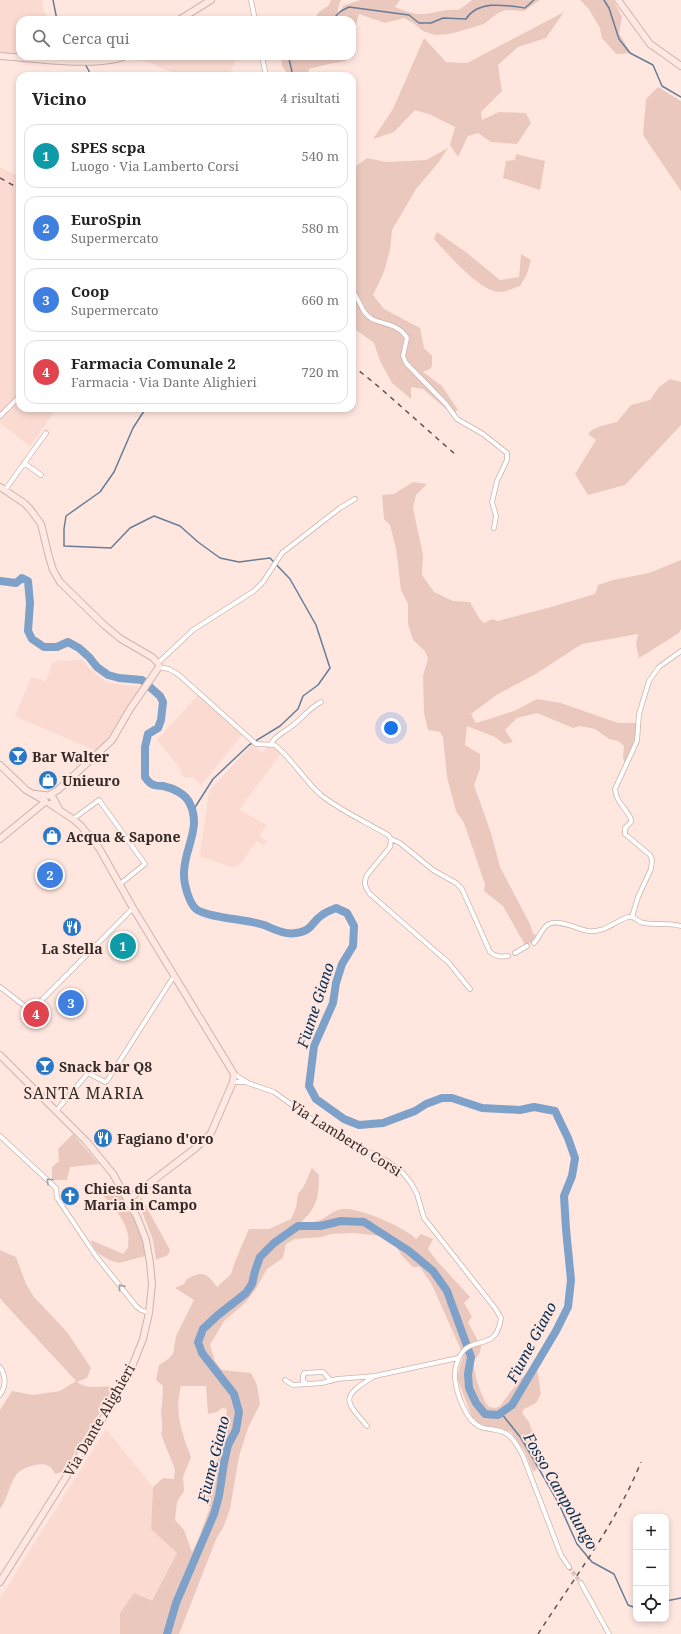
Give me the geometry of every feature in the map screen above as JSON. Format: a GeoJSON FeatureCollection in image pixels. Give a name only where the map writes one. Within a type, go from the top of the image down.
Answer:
{"type":"FeatureCollection","features":[{"type":"Feature","properties":{"kind":"main road"},"geometry":{"type":"LineString","coordinates":[[185,16],[211,0]]}},
{"type":"Feature","properties":{"kind":"main road"},"geometry":{"type":"LineString","coordinates":[[618,0],[650,44],[681,66]]}},
{"type":"Feature","properties":{"kind":"main road"},"geometry":{"type":"LineString","coordinates":[[0,56],[16,57]]}},
{"type":"Feature","properties":{"kind":"main road"},"geometry":{"type":"LineString","coordinates":[[60,60],[114,60]]}},
{"type":"Feature","properties":{"kind":"main road"},"geometry":{"type":"LineString","coordinates":[[0,839],[49,800],[112,740],[130,709],[151,679],[158,665],[152,656],[121,639],[60,582],[53,570],[41,524],[30,509],[2,488]]}},
{"type":"Feature","properties":{"kind":"main road"},"geometry":{"type":"LineString","coordinates":[[0,765],[32,794],[38,802],[36,811]]}},
{"type":"Feature","properties":{"kind":"main road"},"geometry":{"type":"LineString","coordinates":[[32,794],[49,800]]}},
{"type":"Feature","properties":{"kind":"main road","name":"Via Lamberto Corsi"},"geometry":{"type":"LineString","coordinates":[[49,800],[82,826],[99,848],[132,908],[234,1074]]}},
{"type":"Feature","properties":{"kind":"main road","name":"Via Dante Alighieri"},"geometry":{"type":"LineString","coordinates":[[0,1054],[56,1110],[101,1158],[113,1174],[128,1198],[146,1240],[152,1284],[143,1339],[131,1369],[112,1404],[0,1582]]}},
{"type":"Feature","properties":{"kind":"main road"},"geometry":{"type":"LineString","coordinates":[[128,1198],[133,1196],[197,1147],[211,1134],[233,1082],[234,1074]]}},
{"type":"Feature","properties":{"kind":"street"},"geometry":{"type":"LineString","coordinates":[[251,0],[254,16]]}},
{"type":"Feature","properties":{"kind":"street"},"geometry":{"type":"LineString","coordinates":[[263,60],[265,72]]}},
{"type":"Feature","properties":{"kind":"street"},"geometry":{"type":"LineString","coordinates":[[356,296],[366,314],[373,319],[403,331],[407,338],[404,356],[406,364],[446,404],[457,419],[483,434],[507,453],[507,460],[497,481],[492,502],[496,516],[494,528]]}},
{"type":"Feature","properties":{"kind":"street"},"geometry":{"type":"LineString","coordinates":[[0,416],[16,400]]}},
{"type":"Feature","properties":{"kind":"street"},"geometry":{"type":"LineString","coordinates":[[2,488],[24,463],[46,432]]}},
{"type":"Feature","properties":{"kind":"street"},"geometry":{"type":"LineString","coordinates":[[24,463],[41,475]]}},
{"type":"Feature","properties":{"kind":"street"},"geometry":{"type":"LineString","coordinates":[[355,499],[340,508],[279,556],[262,582],[254,591],[193,630],[158,665],[179,675],[256,744],[275,745],[288,757],[320,794],[388,835],[391,839],[400,843],[433,870],[456,883],[466,896],[490,952],[494,956],[508,956]]}},
{"type":"Feature","properties":{"kind":"street"},"geometry":{"type":"LineString","coordinates":[[632,917],[638,898],[651,869],[652,860],[650,855],[625,834],[625,828],[631,819],[619,803],[615,795],[615,789],[637,742],[639,714],[649,681],[659,667],[681,651]]}},
{"type":"Feature","properties":{"kind":"street"},"geometry":{"type":"LineString","coordinates":[[271,744],[273,739],[292,726],[309,709],[321,702]]}},
{"type":"Feature","properties":{"kind":"street"},"geometry":{"type":"LineString","coordinates":[[73,819],[99,800],[145,864],[120,884]]}},
{"type":"Feature","properties":{"kind":"street"},"geometry":{"type":"LineString","coordinates":[[391,839],[390,847],[365,880],[366,889],[449,963],[470,989]]}},
{"type":"Feature","properties":{"kind":"street"},"geometry":{"type":"LineString","coordinates":[[0,987],[31,1011],[132,908]]}},
{"type":"Feature","properties":{"kind":"street"},"geometry":{"type":"LineString","coordinates":[[632,917],[643,923],[667,923],[681,926]]}},
{"type":"Feature","properties":{"kind":"street"},"geometry":{"type":"LineString","coordinates":[[534,943],[549,923],[556,922],[588,931],[598,931],[632,917]]}},
{"type":"Feature","properties":{"kind":"street"},"geometry":{"type":"LineString","coordinates":[[515,953],[527,946]]}},
{"type":"Feature","properties":{"kind":"street"},"geometry":{"type":"LineString","coordinates":[[56,1110],[88,1072],[105,1082],[107,1081],[174,976]]}},
{"type":"Feature","properties":{"kind":"street","name":"Via Lamberto Corsi"},"geometry":{"type":"LineString","coordinates":[[234,1074],[248,1082],[274,1092],[331,1133],[387,1161],[403,1173],[411,1183],[417,1194],[424,1218],[474,1280],[501,1318],[499,1329],[493,1338],[466,1348],[458,1358]]}},
{"type":"Feature","properties":{"kind":"street","name":"Via Lamberto Corsi"},"geometry":{"type":"LineString","coordinates":[[233,1082],[248,1082]]}},
{"type":"Feature","properties":{"kind":"street"},"geometry":{"type":"LineString","coordinates":[[0,1136],[56,1188],[57,1198],[96,1256],[136,1306],[148,1314]]}},
{"type":"Feature","properties":{"kind":"street"},"geometry":{"type":"LineString","coordinates":[[285,1380],[293,1385],[322,1383],[375,1376],[458,1358],[455,1368],[455,1378],[458,1390],[470,1419],[475,1425],[482,1428],[501,1431],[515,1442],[523,1456],[561,1555],[569,1567]]}},
{"type":"Feature","properties":{"kind":"street"},"geometry":{"type":"LineString","coordinates":[[0,1367],[5,1376],[5,1382],[0,1395]]}},
{"type":"Feature","properties":{"kind":"street"},"geometry":{"type":"LineString","coordinates":[[306,1383],[303,1381],[304,1373],[323,1372],[331,1381]]}},
{"type":"Feature","properties":{"kind":"street"},"geometry":{"type":"LineString","coordinates":[[367,1426],[353,1411],[348,1402],[349,1398],[362,1384],[375,1376]]}},
{"type":"Feature","properties":{"kind":"street"},"geometry":{"type":"LineString","coordinates":[[581,1583],[609,1634]]}},
{"type":"Feature","properties":{"kind":"shaded area"},"geometry":{"type":"Polygon","coordinates":[[[0,0],[42,0],[46,16],[16,16],[16,54],[1,52],[0,0]]]}},
{"type":"Feature","properties":{"kind":"shaded area"},"geometry":{"type":"Polygon","coordinates":[[[331,0],[341,0],[338,7],[338,16],[317,16],[318,13],[329,5],[331,0]]]}},
{"type":"Feature","properties":{"kind":"shaded area"},"geometry":{"type":"Polygon","coordinates":[[[360,0],[400,0],[395,7],[412,13],[428,14],[447,10],[459,10],[472,0],[540,0],[524,11],[506,10],[498,13],[484,24],[450,34],[435,35],[423,31],[404,18],[385,23],[359,14],[356,25],[356,16],[339,16],[343,6],[360,0]]]}},
{"type":"Feature","properties":{"kind":"shaded area"},"geometry":{"type":"Polygon","coordinates":[[[580,0],[613,0],[622,17],[619,33],[631,53],[616,54],[602,38],[600,28],[588,8],[580,0]]]}},
{"type":"Feature","properties":{"kind":"shaded area"},"geometry":{"type":"Polygon","coordinates":[[[564,12],[546,38],[518,47],[498,65],[502,91],[481,112],[482,120],[499,112],[526,113],[531,123],[517,144],[491,142],[478,133],[468,136],[458,157],[450,145],[455,127],[431,115],[415,110],[394,132],[373,139],[393,109],[424,38],[446,62],[467,63],[564,12]]]}},
{"type":"Feature","properties":{"kind":"shaded area"},"geometry":{"type":"Polygon","coordinates":[[[134,60],[236,60],[231,70],[234,72],[171,72],[148,62],[134,60]]]}},
{"type":"Feature","properties":{"kind":"shaded area"},"geometry":{"type":"Polygon","coordinates":[[[281,60],[346,60],[309,69],[309,72],[286,72],[282,66],[281,60]]]}},
{"type":"Feature","properties":{"kind":"shaded area"},"geometry":{"type":"Polygon","coordinates":[[[658,87],[681,101],[681,191],[643,135],[646,99],[658,87]]]}},
{"type":"Feature","properties":{"kind":"shaded area"},"geometry":{"type":"Polygon","coordinates":[[[448,148],[438,163],[416,189],[392,230],[390,250],[384,272],[373,295],[384,309],[420,328],[424,348],[432,356],[432,367],[423,372],[442,386],[458,410],[453,413],[446,409],[423,389],[411,387],[411,399],[392,383],[380,361],[374,343],[356,330],[356,166],[367,158],[386,162],[426,160],[448,148]]]}},
{"type":"Feature","properties":{"kind":"shaded area"},"geometry":{"type":"Polygon","coordinates":[[[516,154],[545,161],[540,190],[503,178],[506,161],[515,160],[516,154]]]}},
{"type":"Feature","properties":{"kind":"shaded area"},"geometry":{"type":"Polygon","coordinates":[[[0,167],[16,175],[16,412],[54,412],[30,446],[0,423],[0,167]]]}},
{"type":"Feature","properties":{"kind":"shaded area"},"geometry":{"type":"Polygon","coordinates":[[[437,232],[467,253],[500,280],[519,277],[521,254],[531,260],[527,274],[520,286],[502,292],[491,290],[473,278],[447,253],[434,239],[437,232]]]}},
{"type":"Feature","properties":{"kind":"shaded area"},"geometry":{"type":"Polygon","coordinates":[[[670,379],[681,382],[681,425],[625,485],[588,495],[575,474],[596,440],[588,434],[592,430],[601,426],[617,422],[631,405],[650,400],[659,387],[670,379]]]}},
{"type":"Feature","properties":{"kind":"shaded area"},"geometry":{"type":"Polygon","coordinates":[[[413,482],[427,484],[416,495],[413,508],[423,555],[422,575],[434,592],[453,601],[470,602],[479,618],[484,623],[492,619],[498,621],[595,594],[598,585],[613,580],[649,573],[681,560],[681,629],[679,633],[639,658],[636,645],[638,634],[582,644],[534,675],[498,694],[471,714],[476,723],[514,711],[537,699],[561,703],[618,723],[637,723],[635,739],[625,765],[623,757],[624,746],[618,741],[609,739],[595,729],[580,726],[573,728],[537,713],[517,718],[505,730],[513,742],[504,744],[495,737],[467,726],[465,745],[480,754],[480,769],[474,785],[491,833],[500,867],[530,924],[533,933],[539,937],[533,942],[525,945],[503,906],[484,891],[485,884],[464,823],[456,811],[447,777],[443,737],[440,732],[428,730],[424,713],[423,676],[428,658],[424,650],[413,640],[408,624],[408,604],[401,590],[396,548],[390,525],[384,519],[382,495],[394,494],[413,482]]]}},
{"type":"Feature","properties":{"kind":"shaded area"},"geometry":{"type":"Polygon","coordinates":[[[82,659],[90,669],[108,683],[143,687],[115,727],[109,740],[96,751],[15,716],[31,677],[46,681],[52,664],[58,660],[69,661],[82,659]]]}},
{"type":"Feature","properties":{"kind":"shaded area"},"geometry":{"type":"Polygon","coordinates":[[[198,695],[243,734],[201,785],[193,777],[187,778],[181,775],[180,768],[157,740],[198,695]]]}},
{"type":"Feature","properties":{"kind":"shaded area"},"geometry":{"type":"Polygon","coordinates":[[[253,743],[262,753],[268,746],[273,746],[281,753],[239,810],[267,825],[259,837],[268,841],[264,845],[256,841],[242,862],[233,868],[200,856],[209,791],[253,743]]]}},
{"type":"Feature","properties":{"kind":"shaded area"},"geometry":{"type":"Polygon","coordinates":[[[73,1134],[99,1164],[70,1167],[67,1180],[52,1180],[52,1167],[59,1161],[58,1149],[73,1134]]]}},
{"type":"Feature","properties":{"kind":"shaded area"},"geometry":{"type":"Polygon","coordinates":[[[312,1168],[319,1175],[318,1196],[311,1212],[301,1222],[315,1222],[339,1210],[349,1209],[381,1219],[411,1234],[416,1239],[421,1234],[433,1239],[428,1249],[470,1297],[464,1303],[472,1317],[468,1322],[478,1341],[461,1350],[432,1285],[420,1267],[413,1267],[402,1256],[395,1245],[381,1236],[353,1233],[331,1234],[322,1237],[295,1239],[286,1244],[283,1258],[267,1269],[256,1289],[245,1303],[224,1321],[210,1345],[215,1361],[222,1370],[251,1373],[257,1385],[260,1404],[248,1428],[239,1456],[230,1509],[223,1528],[217,1537],[179,1634],[120,1634],[120,1613],[134,1593],[152,1601],[177,1553],[151,1529],[153,1487],[163,1478],[174,1479],[175,1470],[161,1434],[163,1386],[156,1380],[159,1365],[173,1354],[176,1336],[194,1300],[175,1288],[184,1284],[187,1279],[197,1274],[204,1274],[217,1287],[231,1274],[249,1229],[269,1229],[291,1219],[296,1208],[298,1194],[304,1186],[312,1168]],[[181,1386],[178,1404],[180,1422],[191,1457],[183,1477],[184,1491],[177,1502],[175,1520],[184,1530],[192,1552],[210,1507],[205,1504],[219,1453],[227,1409],[222,1408],[217,1412],[208,1414],[206,1386],[181,1386]]]}},
{"type":"Feature","properties":{"kind":"shaded area"},"geometry":{"type":"Polygon","coordinates":[[[92,1186],[107,1188],[122,1196],[136,1221],[144,1244],[145,1256],[119,1263],[105,1258],[95,1249],[91,1240],[123,1254],[128,1248],[128,1238],[126,1229],[119,1215],[109,1201],[92,1186]]]}},
{"type":"Feature","properties":{"kind":"shaded area"},"geometry":{"type":"Polygon","coordinates":[[[141,1197],[170,1250],[168,1255],[156,1260],[153,1240],[139,1204],[141,1197]]]}},
{"type":"Feature","properties":{"kind":"shaded area"},"geometry":{"type":"Polygon","coordinates":[[[0,1250],[16,1257],[26,1284],[34,1297],[67,1332],[91,1368],[87,1378],[77,1382],[90,1387],[116,1386],[65,1471],[55,1474],[47,1465],[40,1464],[18,1472],[0,1509],[0,1410],[12,1391],[33,1395],[60,1391],[76,1381],[0,1298],[0,1250]]]}},
{"type":"Feature","properties":{"kind":"shaded area"},"geometry":{"type":"Polygon","coordinates":[[[481,1345],[480,1351],[474,1362],[474,1366],[476,1379],[489,1407],[496,1408],[500,1406],[518,1382],[533,1366],[537,1368],[541,1394],[536,1403],[524,1409],[522,1413],[529,1422],[533,1434],[533,1452],[539,1463],[537,1469],[533,1472],[525,1452],[511,1432],[480,1424],[472,1417],[457,1378],[466,1350],[481,1345]]]}},
{"type":"Feature","properties":{"kind":"shaded area"},"geometry":{"type":"Polygon","coordinates":[[[106,1429],[153,1487],[151,1528],[177,1553],[152,1601],[120,1613],[120,1634],[0,1634],[0,1598],[106,1429]]]}},
{"type":"Feature","properties":{"kind":"waterway"},"geometry":{"type":"LineString","coordinates":[[53,0],[56,16]]}},
{"type":"Feature","properties":{"kind":"waterway"},"geometry":{"type":"LineString","coordinates":[[336,16],[341,11],[349,7],[409,15],[419,23],[431,23],[443,18],[466,19],[471,13],[485,6],[501,5],[525,8],[534,0]]}},
{"type":"Feature","properties":{"kind":"waterway"},"geometry":{"type":"LineString","coordinates":[[604,0],[609,8],[619,39],[630,53],[653,65],[662,86],[681,97]]}},
{"type":"Feature","properties":{"kind":"waterway"},"geometry":{"type":"LineString","coordinates":[[289,60],[292,72]]}},
{"type":"Feature","properties":{"kind":"waterway"},"geometry":{"type":"LineString","coordinates":[[85,64],[89,72]]}},
{"type":"Feature","properties":{"kind":"waterway"},"geometry":{"type":"LineString","coordinates":[[143,412],[133,428],[114,472],[100,492],[66,516],[64,546],[111,548],[130,528],[154,516],[180,526],[198,542],[220,558],[239,562],[270,558],[290,579],[316,625],[330,668],[318,685],[303,696],[298,709],[280,726],[249,745],[213,779],[192,812]]}},
{"type":"Feature","properties":{"kind":"waterway","name":"Fiume Giano"},"geometry":{"type":"LineString","coordinates":[[0,581],[16,583],[22,578],[28,581],[30,603],[28,631],[32,639],[44,647],[57,647],[68,642],[79,648],[97,667],[108,675],[119,678],[142,680],[160,696],[163,702],[161,720],[158,728],[148,734],[145,747],[145,777],[149,782],[156,786],[167,787],[179,792],[186,797],[190,804],[194,822],[184,866],[184,875],[187,893],[196,909],[209,914],[257,923],[288,933],[296,933],[306,930],[322,915],[336,908],[347,913],[354,926],[353,946],[342,964],[336,983],[333,1003],[314,1046],[309,1086],[316,1099],[344,1119],[359,1125],[383,1123],[415,1111],[426,1104],[442,1098],[452,1098],[482,1108],[520,1110],[534,1107],[555,1111],[568,1138],[575,1158],[572,1176],[564,1196],[571,1280],[568,1307],[556,1331],[512,1405],[498,1415],[485,1414],[476,1403],[469,1388],[468,1374],[471,1357],[447,1291],[433,1271],[409,1251],[364,1222],[341,1221],[320,1226],[298,1226],[274,1243],[260,1257],[252,1284],[246,1293],[203,1329],[198,1342],[202,1353],[234,1394],[239,1412],[236,1430],[228,1445],[219,1496],[214,1514],[176,1603],[167,1634]]}},
{"type":"Feature","properties":{"kind":"waterway","name":"Fosso Campolungo"},"geometry":{"type":"LineString","coordinates":[[501,1413],[521,1438],[531,1455],[559,1504],[577,1544],[592,1562],[614,1574],[628,1605],[633,1607]]}},
{"type":"Feature","properties":{"kind":"waterway","name":"Fosso Campolungo"},"geometry":{"type":"LineString","coordinates":[[669,1600],[681,1598]]}},
{"type":"Feature","properties":{"kind":"tunnel"},"geometry":{"type":"LineString","coordinates":[[569,1567],[581,1583]]}},
{"type":"Feature","properties":{"kind":"railway"},"geometry":{"type":"LineString","coordinates":[[0,178],[16,187]]}},
{"type":"Feature","properties":{"kind":"railway"},"geometry":{"type":"LineString","coordinates":[[356,368],[456,455]]}},
{"type":"Feature","properties":{"kind":"railway"},"geometry":{"type":"LineString","coordinates":[[538,1634],[607,1529],[631,1485],[641,1462]]}},
{"type":"Feature","properties":{"kind":"place","name":"Bar Walter"},"geometry":{"type":"Point","coordinates":[18,756]}},
{"type":"Feature","properties":{"kind":"place","name":"Unieuro"},"geometry":{"type":"Point","coordinates":[48,780]}},
{"type":"Feature","properties":{"kind":"place","name":"Acqua & Sapone"},"geometry":{"type":"Point","coordinates":[52,836]}},
{"type":"Feature","properties":{"kind":"place","name":"EuroSpin"},"geometry":{"type":"Point","coordinates":[50,875]}},
{"type":"Feature","properties":{"kind":"place","name":"La Stella"},"geometry":{"type":"Point","coordinates":[72,927]}},
{"type":"Feature","properties":{"kind":"place","name":"SPES scpa"},"geometry":{"type":"Point","coordinates":[123,946]}},
{"type":"Feature","properties":{"kind":"place","name":"Coop"},"geometry":{"type":"Point","coordinates":[71,1003]}},
{"type":"Feature","properties":{"kind":"place","name":"Farmacia Comunale 2"},"geometry":{"type":"Point","coordinates":[36,1014]}},
{"type":"Feature","properties":{"kind":"place","name":"Snack bar Q8"},"geometry":{"type":"Point","coordinates":[45,1066]}},
{"type":"Feature","properties":{"kind":"place","name":"Fagiano d'oro"},"geometry":{"type":"Point","coordinates":[103,1138]}},
{"type":"Feature","properties":{"kind":"place","name":"Chiesa di Santa Maria in Campo"},"geometry":{"type":"Point","coordinates":[70,1196]}},
{"type":"Feature","properties":{"kind":"district","name":"SANTA MARIA"},"geometry":{"type":"Point","coordinates":[84,1093]}}]}
